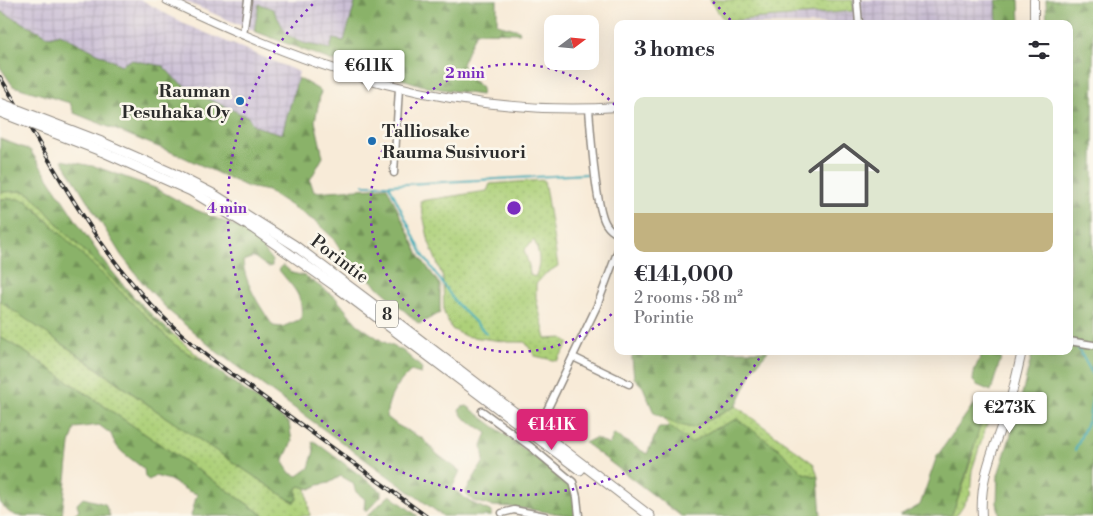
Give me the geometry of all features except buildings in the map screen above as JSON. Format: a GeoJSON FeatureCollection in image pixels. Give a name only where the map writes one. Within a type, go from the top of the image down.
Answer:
{"type":"FeatureCollection","features":[{"type":"Feature","properties":{"kind":"highway","name":"Porintie"},"geometry":{"type":"LineString","coordinates":[[0,103],[103,147],[170,181],[208,201],[291,253],[640,516]]}},
{"type":"Feature","properties":{"kind":"highway","name":"Porintie"},"geometry":{"type":"LineString","coordinates":[[0,112],[172,173],[213,194],[294,245],[650,516]]}},
{"type":"Feature","properties":{"kind":"main road"},"geometry":{"type":"LineString","coordinates":[[167,0],[243,35],[348,74],[398,88],[489,104],[537,108],[614,107]]}},
{"type":"Feature","properties":{"kind":"main road"},"geometry":{"type":"LineString","coordinates":[[1034,0],[1034,20]]}},
{"type":"Feature","properties":{"kind":"main road"},"geometry":{"type":"LineString","coordinates":[[982,516],[983,480],[991,451],[1008,405],[1021,355]]}},
{"type":"Feature","properties":{"kind":"street"},"geometry":{"type":"LineString","coordinates":[[243,35],[248,0]]}},
{"type":"Feature","properties":{"kind":"street"},"geometry":{"type":"LineString","coordinates":[[857,0],[859,20]]}},
{"type":"Feature","properties":{"kind":"street"},"geometry":{"type":"LineString","coordinates":[[394,173],[398,88]]}},
{"type":"Feature","properties":{"kind":"street"},"geometry":{"type":"LineString","coordinates":[[589,109],[600,206],[605,224],[614,233]]}},
{"type":"Feature","properties":{"kind":"street"},"geometry":{"type":"LineString","coordinates":[[546,410],[597,306],[614,261]]}},
{"type":"Feature","properties":{"kind":"street"},"geometry":{"type":"LineString","coordinates":[[1073,342],[1093,345]]}},
{"type":"Feature","properties":{"kind":"street"},"geometry":{"type":"LineString","coordinates":[[573,357],[629,384]]}},
{"type":"Feature","properties":{"kind":"street"},"geometry":{"type":"LineString","coordinates":[[482,411],[531,447],[572,482],[577,497],[579,516]]}},
{"type":"Feature","properties":{"kind":"street"},"geometry":{"type":"LineString","coordinates":[[502,513],[514,510],[545,516]]}},
{"type":"Feature","properties":{"kind":"shaded area"},"geometry":{"type":"Polygon","coordinates":[[[0,0],[142,0],[182,23],[299,72],[283,134],[254,126],[247,117],[197,94],[176,80],[163,66],[121,65],[60,34],[50,37],[0,11],[0,0]]]}},
{"type":"Feature","properties":{"kind":"shaded area"},"geometry":{"type":"Polygon","coordinates":[[[182,0],[356,0],[344,41],[330,49],[303,43],[287,35],[273,9],[259,4],[254,31],[182,0]]]}},
{"type":"Feature","properties":{"kind":"shaded area"},"geometry":{"type":"Polygon","coordinates":[[[853,0],[996,0],[997,20],[742,20],[853,11],[853,0]]]}},
{"type":"Feature","properties":{"kind":"green space"},"geometry":{"type":"Polygon","coordinates":[[[356,0],[497,0],[497,24],[519,30],[520,33],[476,32],[462,64],[470,78],[482,88],[481,95],[427,87],[359,65],[333,61],[254,31],[259,4],[273,9],[287,35],[303,43],[330,49],[333,39],[344,41],[356,0]]]}},
{"type":"Feature","properties":{"kind":"green space"},"geometry":{"type":"Polygon","coordinates":[[[709,0],[853,0],[854,11],[724,20],[709,0]]]}},
{"type":"Feature","properties":{"kind":"green space"},"geometry":{"type":"Polygon","coordinates":[[[996,0],[1019,0],[1020,20],[997,20],[996,0]]]}},
{"type":"Feature","properties":{"kind":"green space"},"geometry":{"type":"Polygon","coordinates":[[[1046,0],[1093,0],[1093,516],[1000,516],[997,503],[998,475],[1014,425],[1032,355],[1073,355],[1073,20],[1047,20],[1046,0]]]}},
{"type":"Feature","properties":{"kind":"green space"},"geometry":{"type":"Polygon","coordinates":[[[0,11],[50,37],[60,34],[121,65],[131,60],[163,66],[176,80],[197,94],[248,117],[254,126],[282,134],[298,78],[321,91],[315,121],[323,157],[310,180],[314,192],[387,187],[420,257],[440,285],[440,313],[419,324],[345,257],[332,237],[316,222],[268,191],[248,187],[181,156],[74,113],[70,103],[13,86],[0,67],[0,11]]]}},
{"type":"Feature","properties":{"kind":"green space"},"geometry":{"type":"Polygon","coordinates":[[[0,139],[30,150],[106,264],[132,295],[173,334],[168,334],[62,229],[32,195],[24,191],[0,192],[0,139]]]}},
{"type":"Feature","properties":{"kind":"green space"},"geometry":{"type":"Polygon","coordinates":[[[62,160],[97,167],[155,188],[194,209],[242,229],[258,241],[272,261],[272,266],[268,267],[254,257],[243,261],[244,270],[254,295],[273,326],[282,327],[301,319],[299,298],[293,287],[279,270],[283,265],[292,273],[305,276],[335,297],[357,324],[382,341],[403,351],[422,368],[421,374],[411,371],[402,380],[388,404],[387,417],[397,425],[423,439],[438,455],[460,471],[452,488],[470,502],[492,512],[492,516],[443,516],[217,352],[169,311],[143,283],[121,255],[62,160]]]}},
{"type":"Feature","properties":{"kind":"green space"},"geometry":{"type":"Polygon","coordinates":[[[544,180],[558,266],[545,274],[536,284],[536,298],[546,339],[563,338],[569,343],[557,361],[535,356],[525,342],[509,342],[465,336],[452,329],[444,313],[443,278],[429,242],[420,201],[487,191],[490,184],[544,180]],[[534,240],[524,250],[530,275],[535,277],[539,263],[534,240]]]}},
{"type":"Feature","properties":{"kind":"green space"},"geometry":{"type":"Polygon","coordinates":[[[24,191],[32,195],[62,229],[168,334],[173,334],[204,361],[174,344],[35,208],[18,200],[0,199],[0,192],[24,191]]]}},
{"type":"Feature","properties":{"kind":"green space"},"geometry":{"type":"Polygon","coordinates":[[[0,199],[27,201],[174,344],[204,361],[289,423],[292,442],[284,459],[284,464],[290,473],[298,476],[309,468],[314,451],[312,442],[314,441],[381,491],[381,496],[367,511],[364,509],[365,499],[356,492],[353,483],[341,476],[329,483],[310,489],[300,486],[297,488],[295,502],[288,499],[164,416],[8,307],[0,300],[0,199]]]}},
{"type":"Feature","properties":{"kind":"green space"},"geometry":{"type":"Polygon","coordinates":[[[0,300],[164,416],[288,499],[295,502],[297,488],[300,486],[306,488],[310,516],[265,516],[25,352],[0,337],[0,300]]]}},
{"type":"Feature","properties":{"kind":"green space"},"geometry":{"type":"Polygon","coordinates":[[[0,337],[25,352],[265,516],[191,516],[197,494],[170,480],[155,476],[149,480],[145,477],[144,469],[122,452],[115,444],[111,434],[99,425],[75,428],[70,444],[62,516],[19,516],[10,513],[0,502],[0,337]]]}},
{"type":"Feature","properties":{"kind":"green space"},"geometry":{"type":"Polygon","coordinates":[[[633,355],[765,355],[755,366],[736,406],[693,428],[676,424],[654,413],[643,387],[634,378],[633,355]]]}},
{"type":"Feature","properties":{"kind":"green space"},"geometry":{"type":"Polygon","coordinates":[[[981,355],[1002,355],[991,391],[977,385],[973,381],[974,371],[981,355]]]}},
{"type":"Feature","properties":{"kind":"green space"},"geometry":{"type":"Polygon","coordinates":[[[973,405],[987,407],[952,514],[950,516],[900,516],[920,505],[937,456],[973,405]]]}},
{"type":"Feature","properties":{"kind":"green space"},"geometry":{"type":"Polygon","coordinates":[[[467,406],[568,482],[576,503],[574,516],[493,506],[473,501],[467,495],[466,491],[484,461],[482,445],[487,433],[463,417],[459,410],[467,406]]]}},
{"type":"Feature","properties":{"kind":"green space"},"geometry":{"type":"Polygon","coordinates":[[[736,406],[814,464],[818,477],[803,473],[779,449],[712,430],[691,443],[670,427],[664,418],[683,423],[701,422],[736,406]]]}},
{"type":"Feature","properties":{"kind":"green space"},"geometry":{"type":"Polygon","coordinates":[[[987,407],[992,409],[972,470],[970,495],[956,516],[950,516],[962,490],[973,453],[976,434],[987,407]]]}},
{"type":"Feature","properties":{"kind":"green space"},"geometry":{"type":"Polygon","coordinates":[[[737,419],[779,449],[803,473],[818,477],[821,516],[681,516],[585,443],[595,438],[609,445],[614,434],[647,454],[659,427],[670,427],[691,443],[712,430],[737,419]]]}},
{"type":"Feature","properties":{"kind":"green space"},"geometry":{"type":"Polygon","coordinates":[[[390,495],[418,516],[367,516],[390,495]]]}},
{"type":"Feature","properties":{"kind":"green space"},"geometry":{"type":"Polygon","coordinates":[[[83,498],[105,504],[110,516],[72,516],[79,510],[77,504],[83,498]]]}},
{"type":"Feature","properties":{"kind":"waterway"},"geometry":{"type":"LineString","coordinates":[[487,334],[456,303],[423,255],[389,185],[587,174]]}},
{"type":"Feature","properties":{"kind":"waterway"},"geometry":{"type":"LineString","coordinates":[[364,185],[389,185]]}},
{"type":"Feature","properties":{"kind":"waterway"},"geometry":{"type":"LineString","coordinates":[[1078,348],[1093,375]]}},
{"type":"Feature","properties":{"kind":"waterway"},"geometry":{"type":"LineString","coordinates":[[1075,450],[1089,418],[1093,393]]}},
{"type":"Feature","properties":{"kind":"railway"},"geometry":{"type":"LineString","coordinates":[[0,77],[81,213],[117,264],[164,319],[215,362],[426,516]]}},
{"type":"Feature","properties":{"kind":"place","name":"Rauman Pesuhaka Oy"},"geometry":{"type":"Point","coordinates":[240,101]}},
{"type":"Feature","properties":{"kind":"place","name":"Talliosake Rauma Susivuori"},"geometry":{"type":"Point","coordinates":[372,141]}}]}
